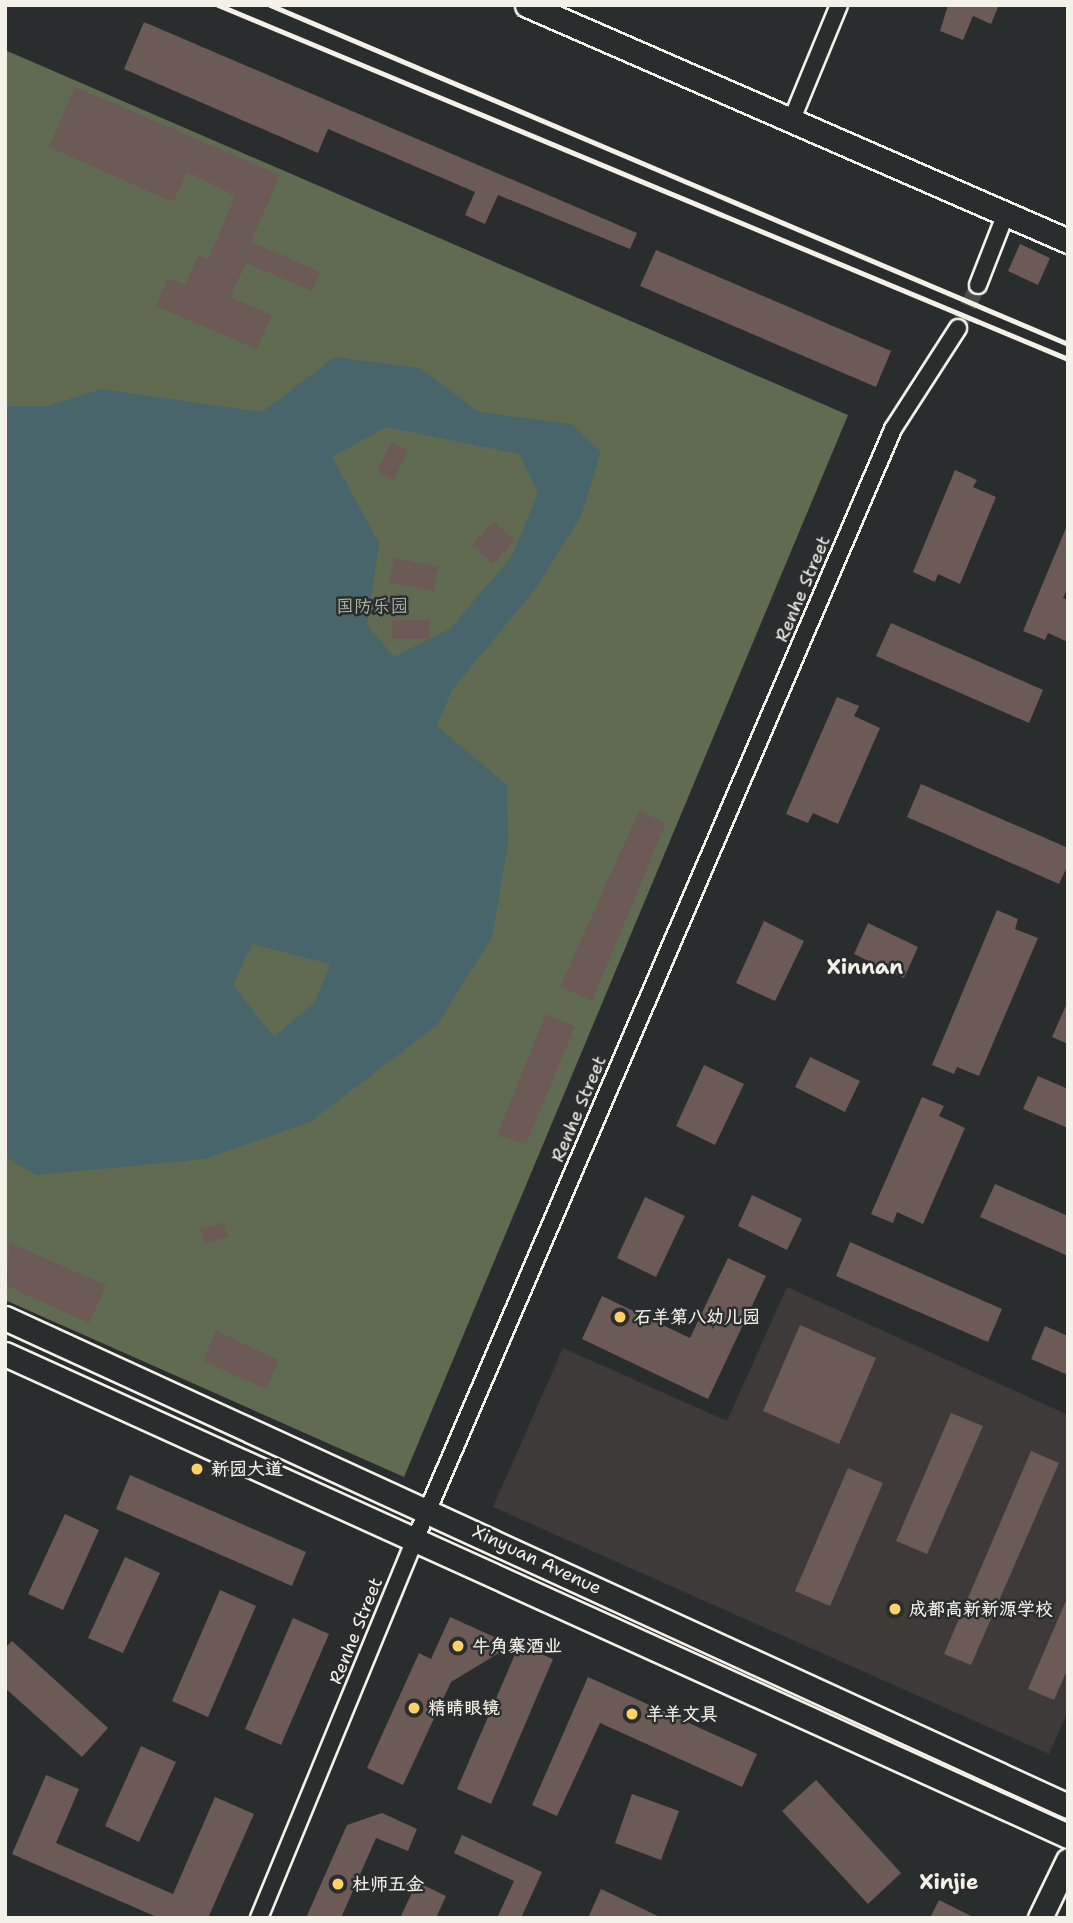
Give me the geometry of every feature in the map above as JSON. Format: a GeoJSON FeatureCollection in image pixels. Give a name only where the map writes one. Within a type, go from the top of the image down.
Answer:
{"type":"FeatureCollection","features":[{"type":"Feature","properties":{"kind":"street"},"geometry":{"type":"LineString","coordinates":[[527,5],[1068,241]]}},
{"type":"Feature","properties":{"kind":"street"},"geometry":{"type":"LineString","coordinates":[[792,119],[839,5]]}},
{"type":"Feature","properties":{"kind":"street"},"geometry":{"type":"LineString","coordinates":[[978,285],[1006,213]]}},
{"type":"Feature","properties":{"kind":"street","name":"Renhe Street"},"geometry":{"type":"LineString","coordinates":[[258,1918],[414,1542],[893,429],[958,328]]}},
{"type":"Feature","properties":{"kind":"street","name":"Xinyuan Avenue"},"geometry":{"type":"LineString","coordinates":[[5,1318],[1068,1805]]}},
{"type":"Feature","properties":{"kind":"street","name":"Xinyuan Avenue"},"geometry":{"type":"LineString","coordinates":[[5,1354],[414,1542],[1068,1836]]}},
{"type":"Feature","properties":{"kind":"street"},"geometry":{"type":"LineString","coordinates":[[1040,1918],[1068,1860]]}},
{"type":"Feature","properties":{"kind":"shaded area","name":"成都高新新源学校"},"geometry":{"type":"Polygon","coordinates":[[[787,1287],[1068,1415],[1068,1711],[1049,1754],[493,1507],[563,1348],[727,1421],[787,1287]]]}},
{"type":"Feature","properties":{"kind":"green space","name":"国防乐园"},"geometry":{"type":"Polygon","coordinates":[[[5,50],[848,415],[404,1477],[5,1300],[5,50]]]}},
{"type":"Feature","properties":{"kind":"water"},"geometry":{"type":"Polygon","coordinates":[[[335,357],[420,368],[479,412],[571,424],[601,452],[581,516],[536,588],[452,690],[437,726],[507,785],[508,843],[492,937],[437,1025],[310,1122],[205,1159],[36,1175],[5,1156],[5,406],[48,406],[101,389],[262,412],[335,357]],[[386,427],[332,457],[379,543],[367,625],[394,657],[450,629],[512,556],[538,493],[519,454],[386,427]],[[252,944],[233,985],[274,1037],[315,1002],[330,964],[252,944]]]}},
{"type":"Feature","properties":{"kind":"building"},"geometry":{"type":"Polygon","coordinates":[[[948,5],[999,5],[991,24],[973,16],[963,40],[940,31],[948,5]]]}},
{"type":"Feature","properties":{"kind":"building"},"geometry":{"type":"Polygon","coordinates":[[[144,22],[637,233],[630,249],[498,195],[485,224],[465,215],[475,192],[328,129],[318,153],[124,69],[144,22]]]}},
{"type":"Feature","properties":{"kind":"building"},"geometry":{"type":"Polygon","coordinates":[[[75,87],[280,175],[251,242],[320,272],[312,291],[246,263],[230,297],[272,315],[257,349],[156,306],[168,278],[185,285],[199,255],[208,260],[235,196],[187,172],[173,202],[49,147],[75,87]]]}},
{"type":"Feature","properties":{"kind":"building"},"geometry":{"type":"Polygon","coordinates":[[[1020,244],[1050,258],[1038,285],[1008,271],[1020,244]]]}},
{"type":"Feature","properties":{"kind":"building"},"geometry":{"type":"Polygon","coordinates":[[[656,250],[891,351],[876,387],[640,286],[656,250]]]}},
{"type":"Feature","properties":{"kind":"building"},"geometry":{"type":"Polygon","coordinates":[[[391,442],[408,450],[393,480],[377,471],[391,442]]]}},
{"type":"Feature","properties":{"kind":"building"},"geometry":{"type":"Polygon","coordinates":[[[955,470],[977,480],[973,487],[996,497],[960,584],[938,574],[935,582],[913,572],[955,470]]]}},
{"type":"Feature","properties":{"kind":"building"},"geometry":{"type":"Polygon","coordinates":[[[494,521],[515,540],[493,564],[472,545],[494,521]]]}},
{"type":"Feature","properties":{"kind":"building"},"geometry":{"type":"Polygon","coordinates":[[[1068,523],[1068,587],[1063,598],[1068,600],[1068,642],[1048,633],[1045,640],[1023,631],[1068,523]]]}},
{"type":"Feature","properties":{"kind":"building"},"geometry":{"type":"Polygon","coordinates":[[[394,558],[439,567],[434,591],[389,582],[394,558]]]}},
{"type":"Feature","properties":{"kind":"building"},"geometry":{"type":"Polygon","coordinates":[[[392,620],[430,620],[429,639],[392,639],[392,620]]]}},
{"type":"Feature","properties":{"kind":"building"},"geometry":{"type":"Polygon","coordinates":[[[891,623],[1043,690],[1029,723],[876,656],[891,623]]]}},
{"type":"Feature","properties":{"kind":"building"},"geometry":{"type":"Polygon","coordinates":[[[837,697],[859,706],[854,716],[880,728],[838,824],[813,813],[808,823],[786,814],[837,697]]]}},
{"type":"Feature","properties":{"kind":"building"},"geometry":{"type":"Polygon","coordinates":[[[921,784],[1068,848],[1068,865],[1059,884],[907,817],[921,784]]]}},
{"type":"Feature","properties":{"kind":"building"},"geometry":{"type":"Polygon","coordinates":[[[639,811],[666,823],[592,1001],[560,987],[639,811]]]}},
{"type":"Feature","properties":{"kind":"building"},"geometry":{"type":"Polygon","coordinates":[[[997,910],[1018,919],[1015,929],[1038,938],[979,1076],[957,1067],[954,1074],[932,1065],[997,910]]]}},
{"type":"Feature","properties":{"kind":"building"},"geometry":{"type":"Polygon","coordinates":[[[764,921],[804,941],[775,1001],[736,983],[764,921]]]}},
{"type":"Feature","properties":{"kind":"building"},"geometry":{"type":"Polygon","coordinates":[[[868,923],[918,947],[904,978],[854,954],[868,923]]]}},
{"type":"Feature","properties":{"kind":"building"},"geometry":{"type":"Polygon","coordinates":[[[1068,1001],[1068,1044],[1052,1037],[1068,1001]]]}},
{"type":"Feature","properties":{"kind":"building"},"geometry":{"type":"Polygon","coordinates":[[[546,1014],[575,1027],[526,1144],[497,1135],[546,1014]]]}},
{"type":"Feature","properties":{"kind":"building"},"geometry":{"type":"Polygon","coordinates":[[[810,1057],[860,1081],[845,1112],[795,1087],[810,1057]]]}},
{"type":"Feature","properties":{"kind":"building"},"geometry":{"type":"Polygon","coordinates":[[[704,1065],[744,1084],[715,1145],[676,1126],[704,1065]]]}},
{"type":"Feature","properties":{"kind":"building"},"geometry":{"type":"Polygon","coordinates":[[[1038,1076],[1068,1089],[1068,1128],[1023,1109],[1038,1076]]]}},
{"type":"Feature","properties":{"kind":"building"},"geometry":{"type":"Polygon","coordinates":[[[922,1097],[944,1106],[939,1116],[965,1128],[923,1224],[897,1212],[893,1223],[871,1214],[922,1097]]]}},
{"type":"Feature","properties":{"kind":"building"},"geometry":{"type":"Polygon","coordinates":[[[995,1184],[1068,1216],[1068,1256],[980,1217],[995,1184]]]}},
{"type":"Feature","properties":{"kind":"building"},"geometry":{"type":"Polygon","coordinates":[[[752,1195],[802,1219],[787,1250],[738,1226],[752,1195]]]}},
{"type":"Feature","properties":{"kind":"building"},"geometry":{"type":"Polygon","coordinates":[[[645,1197],[685,1216],[656,1277],[617,1258],[645,1197]]]}},
{"type":"Feature","properties":{"kind":"building"},"geometry":{"type":"Polygon","coordinates":[[[224,1223],[228,1237],[204,1243],[200,1229],[224,1223]]]}},
{"type":"Feature","properties":{"kind":"building"},"geometry":{"type":"Polygon","coordinates":[[[850,1242],[1002,1309],[988,1342],[836,1276],[850,1242]]]}},
{"type":"Feature","properties":{"kind":"building"},"geometry":{"type":"Polygon","coordinates":[[[10,1243],[106,1285],[89,1323],[5,1285],[10,1243]]]}},
{"type":"Feature","properties":{"kind":"building","name":"石羊第八幼儿园"},"geometry":{"type":"Polygon","coordinates":[[[728,1258],[766,1276],[708,1399],[582,1339],[602,1296],[690,1338],[728,1258]]]}},
{"type":"Feature","properties":{"kind":"building"},"geometry":{"type":"Polygon","coordinates":[[[800,1325],[876,1358],[839,1444],[763,1411],[800,1325]]]}},
{"type":"Feature","properties":{"kind":"building"},"geometry":{"type":"Polygon","coordinates":[[[1045,1326],[1068,1336],[1068,1375],[1031,1359],[1045,1326]]]}},
{"type":"Feature","properties":{"kind":"building"},"geometry":{"type":"Polygon","coordinates":[[[216,1331],[279,1360],[266,1389],[203,1361],[216,1331]]]}},
{"type":"Feature","properties":{"kind":"building"},"geometry":{"type":"Polygon","coordinates":[[[951,1413],[983,1426],[927,1554],[896,1541],[951,1413]]]}},
{"type":"Feature","properties":{"kind":"building"},"geometry":{"type":"Polygon","coordinates":[[[1031,1451],[1059,1463],[971,1665],[944,1654],[1031,1451]]]}},
{"type":"Feature","properties":{"kind":"building"},"geometry":{"type":"Polygon","coordinates":[[[848,1468],[883,1483],[830,1606],[795,1591],[848,1468]]]}},
{"type":"Feature","properties":{"kind":"building"},"geometry":{"type":"Polygon","coordinates":[[[130,1475],[306,1552],[292,1586],[116,1509],[130,1475]]]}},
{"type":"Feature","properties":{"kind":"building"},"geometry":{"type":"Polygon","coordinates":[[[65,1514],[99,1530],[63,1610],[28,1594],[65,1514]]]}},
{"type":"Feature","properties":{"kind":"building"},"geometry":{"type":"Polygon","coordinates":[[[125,1557],[160,1573],[123,1653],[88,1638],[125,1557]]]}},
{"type":"Feature","properties":{"kind":"building"},"geometry":{"type":"Polygon","coordinates":[[[220,1590],[256,1606],[208,1717],[172,1701],[220,1590]]]}},
{"type":"Feature","properties":{"kind":"building"},"geometry":{"type":"Polygon","coordinates":[[[1068,1596],[1068,1668],[1054,1700],[1028,1689],[1068,1596]]]}},
{"type":"Feature","properties":{"kind":"building"},"geometry":{"type":"Polygon","coordinates":[[[450,1617],[512,1645],[451,1682],[403,1785],[367,1768],[419,1653],[431,1659],[450,1617]]]}},
{"type":"Feature","properties":{"kind":"building"},"geometry":{"type":"Polygon","coordinates":[[[293,1618],[329,1634],[281,1745],[245,1729],[293,1618]]]}},
{"type":"Feature","properties":{"kind":"building"},"geometry":{"type":"Polygon","coordinates":[[[12,1641],[108,1728],[82,1757],[5,1688],[5,1648],[12,1641]]]}},
{"type":"Feature","properties":{"kind":"building"},"geometry":{"type":"Polygon","coordinates":[[[519,1645],[553,1659],[491,1804],[457,1789],[519,1645]]]}},
{"type":"Feature","properties":{"kind":"building"},"geometry":{"type":"Polygon","coordinates":[[[588,1677],[757,1754],[742,1787],[600,1723],[557,1816],[532,1805],[588,1677]]]}},
{"type":"Feature","properties":{"kind":"building"},"geometry":{"type":"Polygon","coordinates":[[[141,1746],[176,1762],[139,1842],[105,1826],[141,1746]]]}},
{"type":"Feature","properties":{"kind":"building"},"geometry":{"type":"Polygon","coordinates":[[[46,1775],[79,1789],[56,1843],[173,1894],[215,1797],[254,1814],[208,1918],[159,1918],[12,1854],[46,1775]]]}},
{"type":"Feature","properties":{"kind":"building"},"geometry":{"type":"Polygon","coordinates":[[[816,1780],[901,1873],[868,1904],[782,1811],[816,1780]]]}},
{"type":"Feature","properties":{"kind":"building"},"geometry":{"type":"Polygon","coordinates":[[[632,1794],[679,1811],[661,1860],[615,1843],[632,1794]]]}},
{"type":"Feature","properties":{"kind":"building"},"geometry":{"type":"Polygon","coordinates":[[[382,1813],[417,1829],[408,1851],[376,1838],[341,1918],[306,1918],[347,1825],[382,1813]]]}},
{"type":"Feature","properties":{"kind":"building"},"geometry":{"type":"Polygon","coordinates":[[[462,1835],[542,1872],[521,1918],[497,1918],[514,1881],[454,1853],[462,1835]]]}},
{"type":"Feature","properties":{"kind":"building"},"geometry":{"type":"Polygon","coordinates":[[[417,1882],[446,1896],[436,1918],[400,1918],[417,1882]]]}},
{"type":"Feature","properties":{"kind":"building"},"geometry":{"type":"Polygon","coordinates":[[[601,1889],[662,1918],[588,1918],[601,1889]]]}},
{"type":"Feature","properties":{"kind":"building"},"geometry":{"type":"Polygon","coordinates":[[[939,1900],[975,1918],[930,1918],[939,1900]]]}},
{"type":"Feature","properties":{"kind":"tunnel"},"geometry":{"type":"LineString","coordinates":[[958,328],[978,285]]}},
{"type":"Feature","properties":{"kind":"railway"},"geometry":{"type":"LineString","coordinates":[[218,5],[1068,359]]}},
{"type":"Feature","properties":{"kind":"railway"},"geometry":{"type":"LineString","coordinates":[[270,5],[1068,344]]}},
{"type":"Feature","properties":{"kind":"place","name":"石羊第八幼儿园"},"geometry":{"type":"Point","coordinates":[620,1317]}},
{"type":"Feature","properties":{"kind":"place","name":"新园大道"},"geometry":{"type":"Point","coordinates":[197,1469]}},
{"type":"Feature","properties":{"kind":"place","name":"成都高新新源学校"},"geometry":{"type":"Point","coordinates":[895,1609]}},
{"type":"Feature","properties":{"kind":"place","name":"牛角寨酒业"},"geometry":{"type":"Point","coordinates":[458,1646]}},
{"type":"Feature","properties":{"kind":"place","name":"精睛眼镜"},"geometry":{"type":"Point","coordinates":[414,1708]}},
{"type":"Feature","properties":{"kind":"place","name":"羊羊文具"},"geometry":{"type":"Point","coordinates":[632,1714]}},
{"type":"Feature","properties":{"kind":"place","name":"杜师五金"},"geometry":{"type":"Point","coordinates":[338,1884]}},
{"type":"Feature","properties":{"kind":"district","name":"Xinnan"},"geometry":{"type":"Point","coordinates":[865,967]}},
{"type":"Feature","properties":{"kind":"district","name":"Xinjie"},"geometry":{"type":"Point","coordinates":[949,1882]}}]}
